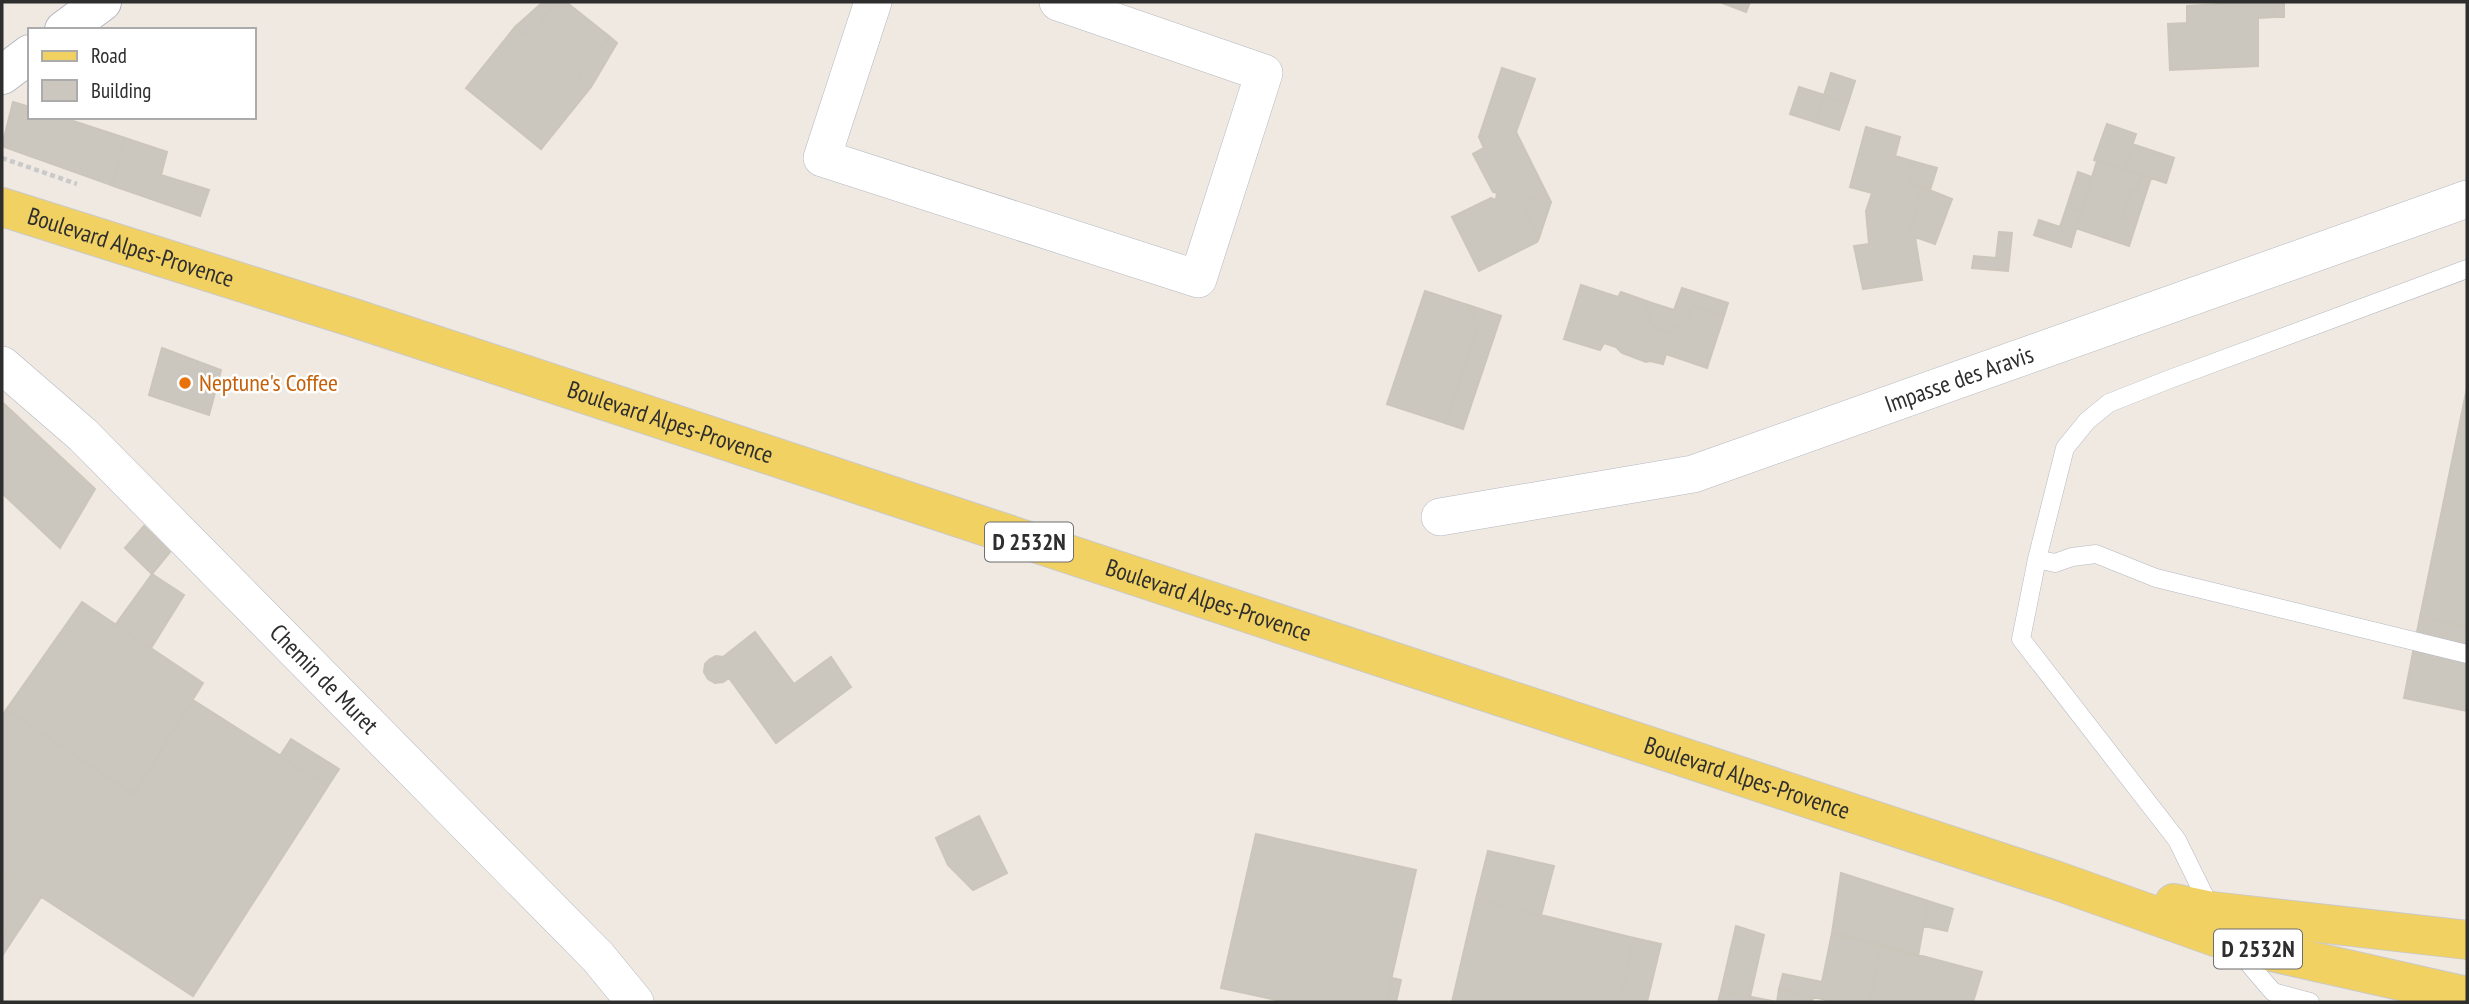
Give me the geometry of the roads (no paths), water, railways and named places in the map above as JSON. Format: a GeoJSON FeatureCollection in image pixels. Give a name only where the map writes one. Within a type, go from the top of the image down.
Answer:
{"type":"FeatureCollection","features":[{"type":"Feature","properties":{"kind":"main road","name":"Boulevard Alpes-Provence"},"geometry":{"type":"LineString","coordinates":[[2,207],[354,317],[2056,880],[2467,996]]}},
{"type":"Feature","properties":{"kind":"main road","name":"Boulevard Alpes-Provence"},"geometry":{"type":"LineString","coordinates":[[2222,927],[2467,940]]}},
{"type":"Feature","properties":{"kind":"street"},"geometry":{"type":"LineString","coordinates":[[67,28],[102,2]]}},
{"type":"Feature","properties":{"kind":"street"},"geometry":{"type":"LineString","coordinates":[[873,2],[822,158],[1198,279],[1264,73],[1058,2]]}},
{"type":"Feature","properties":{"kind":"street"},"geometry":{"type":"LineString","coordinates":[[2,75],[28,56]]}},
{"type":"Feature","properties":{"kind":"street","name":"Impasse des Aravis"},"geometry":{"type":"LineString","coordinates":[[1440,517],[1693,474],[2467,199]]}},
{"type":"Feature","properties":{"kind":"street","name":"Chemin de Muret"},"geometry":{"type":"LineString","coordinates":[[2,365],[92,445],[598,957],[635,1002]]}},
{"type":"Feature","properties":{"kind":"lane"},"geometry":{"type":"LineString","coordinates":[[2310,1002],[2273,992],[2222,927],[2177,840],[2021,639],[2037,559],[2065,448],[2087,421],[2109,403],[2467,269]]}},
{"type":"Feature","properties":{"kind":"lane"},"geometry":{"type":"LineString","coordinates":[[2037,559],[2056,563],[2072,557],[2096,554],[2156,578],[2467,654]]}},
{"type":"Feature","properties":{"kind":"place","name":"Neptune's Coffee"},"geometry":{"type":"Point","coordinates":[185,383]}}]}
